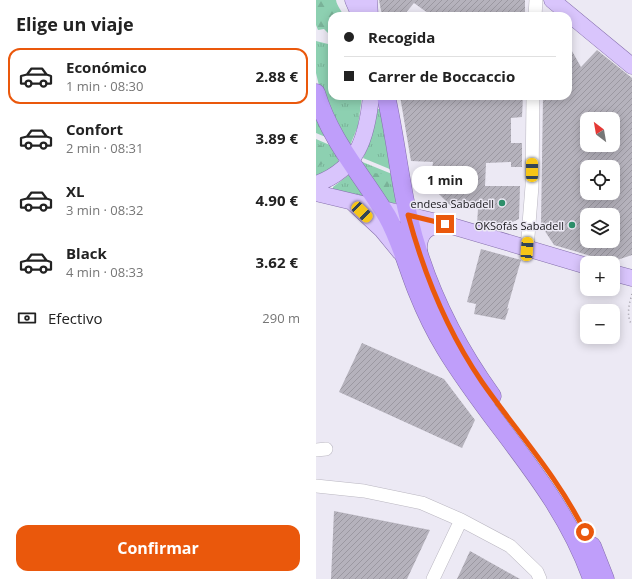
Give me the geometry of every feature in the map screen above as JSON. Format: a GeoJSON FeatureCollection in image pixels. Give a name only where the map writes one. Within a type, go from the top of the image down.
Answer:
{"type":"FeatureCollection","features":[{"type":"Feature","properties":{"kind":"highway"},"geometry":{"type":"LineString","coordinates":[[316,93],[330,127],[350,162],[382,209],[395,233],[412,254],[462,351],[491,394],[563,492],[590,541],[605,579]]}},
{"type":"Feature","properties":{"kind":"highway"},"geometry":{"type":"LineString","coordinates":[[387,100],[408,215],[412,254],[424,308],[445,348],[471,388],[526,460],[552,498],[577,544],[592,579]]}},
{"type":"Feature","properties":{"kind":"main road"},"geometry":{"type":"LineString","coordinates":[[353,0],[358,12]]}},
{"type":"Feature","properties":{"kind":"main road"},"geometry":{"type":"LineString","coordinates":[[369,0],[370,12]]}},
{"type":"Feature","properties":{"kind":"main road"},"geometry":{"type":"LineString","coordinates":[[552,0],[567,12]]}},
{"type":"Feature","properties":{"kind":"main road"},"geometry":{"type":"LineString","coordinates":[[572,16],[632,66]]}},
{"type":"Feature","properties":{"kind":"main road"},"geometry":{"type":"LineString","coordinates":[[316,184],[338,174],[350,162],[358,149],[366,129],[370,100]]}},
{"type":"Feature","properties":{"kind":"main road"},"geometry":{"type":"LineString","coordinates":[[316,192],[449,225],[580,264]]}},
{"type":"Feature","properties":{"kind":"main road"},"geometry":{"type":"LineString","coordinates":[[353,202],[382,230],[412,254],[419,246],[421,237],[427,229],[434,226],[449,225]]}},
{"type":"Feature","properties":{"kind":"main road"},"geometry":{"type":"LineString","coordinates":[[620,275],[632,278]]}},
{"type":"Feature","properties":{"kind":"street"},"geometry":{"type":"LineString","coordinates":[[535,12],[536,0]]}},
{"type":"Feature","properties":{"kind":"street"},"geometry":{"type":"LineString","coordinates":[[527,249],[532,186],[533,100]]}},
{"type":"Feature","properties":{"kind":"street"},"geometry":{"type":"LineString","coordinates":[[316,486],[364,491],[422,503],[461,520],[510,546],[537,572],[540,579]]}},
{"type":"Feature","properties":{"kind":"street"},"geometry":{"type":"LineString","coordinates":[[433,579],[461,520]]}},
{"type":"Feature","properties":{"kind":"path"},"geometry":{"type":"LineString","coordinates":[[632,294],[628,308],[630,322],[632,325]]}},
{"type":"Feature","properties":{"kind":"green space"},"geometry":{"type":"Polygon","coordinates":[[[316,0],[336,0],[341,12],[328,12],[328,33],[324,29],[318,30],[316,25],[316,0]]]}},
{"type":"Feature","properties":{"kind":"green space"},"geometry":{"type":"Polygon","coordinates":[[[316,41],[328,44],[328,100],[361,100],[358,126],[349,148],[321,94],[316,73],[316,41]]]}},
{"type":"Feature","properties":{"kind":"green space"},"geometry":{"type":"Polygon","coordinates":[[[377,109],[381,109],[392,170],[363,158],[370,140],[377,109]]]}},
{"type":"Feature","properties":{"kind":"green space"},"geometry":{"type":"Polygon","coordinates":[[[316,110],[328,138],[316,133],[316,110]]]}},
{"type":"Feature","properties":{"kind":"green space"},"geometry":{"type":"Polygon","coordinates":[[[316,139],[332,146],[339,162],[327,173],[316,176],[316,139]]]}},
{"type":"Feature","properties":{"kind":"green space"},"geometry":{"type":"Polygon","coordinates":[[[316,144],[322,146],[327,153],[328,160],[316,168],[316,144]]]}},
{"type":"Feature","properties":{"kind":"green space"},"geometry":{"type":"Polygon","coordinates":[[[360,161],[392,174],[397,202],[388,206],[360,161]]]}},
{"type":"Feature","properties":{"kind":"green space"},"geometry":{"type":"Polygon","coordinates":[[[365,169],[373,173],[385,174],[390,180],[388,197],[379,192],[365,169]]]}},
{"type":"Feature","properties":{"kind":"green space"},"geometry":{"type":"Polygon","coordinates":[[[350,174],[367,200],[333,190],[333,187],[350,174]]]}},
{"type":"Feature","properties":{"kind":"building"},"geometry":{"type":"Polygon","coordinates":[[[379,0],[525,0],[525,12],[426,12],[414,3],[406,12],[381,12],[379,0]]]}},
{"type":"Feature","properties":{"kind":"building"},"geometry":{"type":"Polygon","coordinates":[[[597,50],[632,78],[632,255],[620,259],[620,256],[591,256],[554,245],[541,225],[543,100],[572,100],[572,51],[581,67],[597,50]]]}},
{"type":"Feature","properties":{"kind":"building"},"geometry":{"type":"Polygon","coordinates":[[[401,100],[523,100],[522,117],[511,118],[511,143],[522,143],[522,167],[511,167],[511,162],[486,163],[485,186],[520,186],[519,219],[497,229],[477,224],[478,209],[454,209],[430,185],[433,162],[411,161],[401,100]]]}},
{"type":"Feature","properties":{"kind":"building"},"geometry":{"type":"Polygon","coordinates":[[[481,249],[521,260],[505,320],[474,314],[476,304],[467,302],[481,249]]]}},
{"type":"Feature","properties":{"kind":"building"},"geometry":{"type":"Polygon","coordinates":[[[362,343],[444,379],[475,420],[462,448],[339,392],[362,343]]]}},
{"type":"Feature","properties":{"kind":"building"},"geometry":{"type":"Polygon","coordinates":[[[334,511],[430,530],[407,579],[331,579],[334,511]]]}},
{"type":"Feature","properties":{"kind":"building"},"geometry":{"type":"Polygon","coordinates":[[[470,551],[520,579],[457,579],[470,551]]]}},
{"type":"Feature","properties":{"kind":"place","name":"endesa Sabadell"},"geometry":{"type":"Point","coordinates":[502,203]}},
{"type":"Feature","properties":{"kind":"place","name":"OKSofás Sabadell"},"geometry":{"type":"Point","coordinates":[572,225]}},
{"type":"Feature","properties":{"kind":"route"},"geometry":{"type":"LineString","coordinates":[[445,224],[408,215],[427,277],[438,304],[462,351],[491,394],[555,480],[572,506],[585,532]]}}]}
